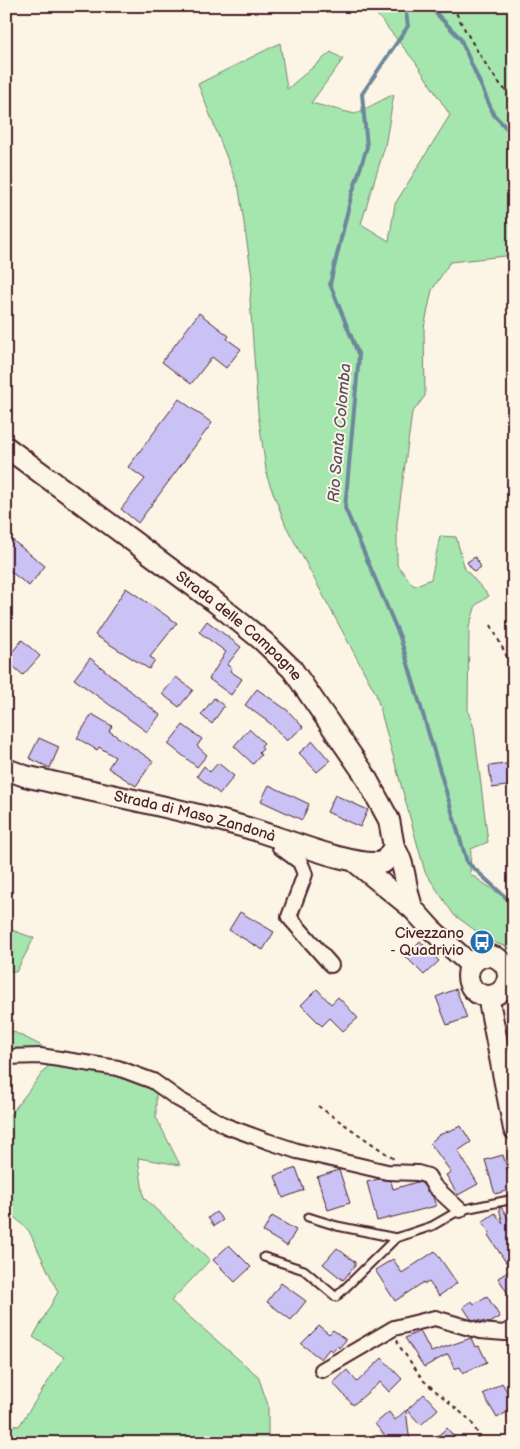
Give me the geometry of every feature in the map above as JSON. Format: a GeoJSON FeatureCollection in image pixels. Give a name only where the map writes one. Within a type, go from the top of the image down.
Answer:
{"type":"FeatureCollection","features":[{"type":"Feature","properties":{"kind":"street","name":"Strada delle Campagne"},"geometry":{"type":"LineString","coordinates":[[6,447],[215,602],[263,641],[292,669],[363,772],[389,820],[389,881],[400,887],[413,909],[432,930],[471,965]]}},
{"type":"Feature","properties":{"kind":"street","name":"Strada di Maso Zandonà"},"geometry":{"type":"LineString","coordinates":[[6,769],[25,776],[247,827],[354,861],[375,864],[389,854]]}},
{"type":"Feature","properties":{"kind":"street"},"geometry":{"type":"LineString","coordinates":[[281,837],[280,846],[300,862],[306,874],[289,917],[331,965]]}},
{"type":"Feature","properties":{"kind":"street"},"geometry":{"type":"LineString","coordinates":[[354,861],[400,887]]}},
{"type":"Feature","properties":{"kind":"street"},"geometry":{"type":"LineString","coordinates":[[486,956],[495,958],[503,963],[510,971],[503,988],[496,994],[488,996],[478,993],[470,986],[468,975],[471,965],[478,959],[486,956]]}},
{"type":"Feature","properties":{"kind":"street"},"geometry":{"type":"LineString","coordinates":[[488,996],[494,1036],[514,1130]]}},
{"type":"Feature","properties":{"kind":"street"},"geometry":{"type":"LineString","coordinates":[[6,1057],[40,1056],[118,1068],[153,1081],[178,1099],[226,1126],[267,1141],[298,1151],[387,1172],[418,1173],[428,1176],[434,1186],[460,1210]]}},
{"type":"Feature","properties":{"kind":"street"},"geometry":{"type":"LineString","coordinates":[[322,1370],[394,1328],[435,1318],[480,1331],[505,1332],[514,1327]]}},
{"type":"Feature","properties":{"kind":"lane"},"geometry":{"type":"LineString","coordinates":[[264,1257],[304,1270],[336,1297],[396,1238],[432,1226],[460,1210],[514,1199]]}},
{"type":"Feature","properties":{"kind":"lane"},"geometry":{"type":"LineString","coordinates":[[308,1216],[337,1226],[396,1238]]}},
{"type":"Feature","properties":{"kind":"path"},"geometry":{"type":"LineString","coordinates":[[453,6],[463,30],[496,79],[514,98]]}},
{"type":"Feature","properties":{"kind":"path"},"geometry":{"type":"LineString","coordinates":[[508,261],[514,300]]}},
{"type":"Feature","properties":{"kind":"path"},"geometry":{"type":"LineString","coordinates":[[491,625],[508,658],[514,681]]}},
{"type":"Feature","properties":{"kind":"path"},"geometry":{"type":"LineString","coordinates":[[318,1106],[392,1159],[401,1159]]}},
{"type":"Feature","properties":{"kind":"path"},"geometry":{"type":"LineString","coordinates":[[401,1326],[397,1343],[424,1381],[471,1421],[479,1436],[472,1443]]}},
{"type":"Feature","properties":{"kind":"green space"},"geometry":{"type":"Polygon","coordinates":[[[370,6],[514,6],[514,255],[450,262],[432,290],[424,328],[425,396],[412,413],[397,523],[397,565],[414,586],[431,579],[440,536],[456,537],[465,569],[489,596],[476,605],[469,627],[468,711],[474,728],[488,842],[471,849],[470,874],[514,904],[514,949],[490,941],[454,915],[425,872],[376,694],[286,526],[267,477],[258,413],[250,300],[252,277],[239,189],[198,84],[280,43],[287,89],[331,52],[343,59],[311,103],[355,114],[394,94],[385,146],[361,224],[389,241],[395,204],[450,115],[416,63],[370,6]]]}},
{"type":"Feature","properties":{"kind":"green space"},"geometry":{"type":"Polygon","coordinates":[[[6,928],[34,938],[16,972],[6,970],[6,928]]]}},
{"type":"Feature","properties":{"kind":"green space"},"geometry":{"type":"Polygon","coordinates":[[[6,1028],[42,1046],[39,1052],[6,1052],[6,1028]]]}},
{"type":"Feature","properties":{"kind":"green space"},"geometry":{"type":"Polygon","coordinates":[[[58,1053],[116,1061],[156,1089],[156,1117],[180,1165],[138,1158],[144,1198],[210,1260],[171,1301],[258,1376],[268,1405],[268,1443],[6,1443],[6,1425],[19,1426],[64,1357],[33,1337],[58,1292],[29,1231],[6,1209],[6,1120],[58,1053]]]}},
{"type":"Feature","properties":{"kind":"building"},"geometry":{"type":"Polygon","coordinates":[[[199,313],[229,336],[227,339],[241,349],[226,368],[212,357],[191,384],[162,362],[199,313]]]}},
{"type":"Feature","properties":{"kind":"building"},"geometry":{"type":"Polygon","coordinates":[[[179,399],[212,423],[138,523],[121,509],[145,479],[128,467],[179,399]]]}},
{"type":"Feature","properties":{"kind":"building"},"geometry":{"type":"Polygon","coordinates":[[[6,535],[45,566],[29,586],[6,568],[6,535]]]}},
{"type":"Feature","properties":{"kind":"building"},"geometry":{"type":"Polygon","coordinates":[[[475,557],[481,567],[474,572],[467,562],[475,557]]]}},
{"type":"Feature","properties":{"kind":"building"},"geometry":{"type":"Polygon","coordinates":[[[126,588],[177,623],[150,657],[155,660],[149,669],[95,635],[126,588]]]}},
{"type":"Feature","properties":{"kind":"building"},"geometry":{"type":"Polygon","coordinates":[[[207,621],[241,647],[227,665],[232,668],[230,671],[242,679],[231,695],[209,679],[226,652],[199,632],[207,621]]]}},
{"type":"Feature","properties":{"kind":"building"},"geometry":{"type":"Polygon","coordinates":[[[22,640],[40,656],[23,675],[6,660],[22,640]]]}},
{"type":"Feature","properties":{"kind":"building"},"geometry":{"type":"Polygon","coordinates":[[[90,658],[160,715],[147,732],[74,679],[90,658]]]}},
{"type":"Feature","properties":{"kind":"building"},"geometry":{"type":"Polygon","coordinates":[[[176,677],[193,690],[179,707],[162,694],[176,677]]]}},
{"type":"Feature","properties":{"kind":"building"},"geometry":{"type":"Polygon","coordinates":[[[257,689],[287,710],[303,727],[287,741],[271,724],[245,705],[257,689]]]}},
{"type":"Feature","properties":{"kind":"building"},"geometry":{"type":"Polygon","coordinates":[[[214,698],[224,706],[212,724],[201,715],[214,698]]]}},
{"type":"Feature","properties":{"kind":"building"},"geometry":{"type":"Polygon","coordinates":[[[92,714],[112,726],[109,731],[153,761],[136,786],[108,768],[115,757],[99,747],[97,750],[77,738],[92,714]]]}},
{"type":"Feature","properties":{"kind":"building"},"geometry":{"type":"Polygon","coordinates":[[[183,725],[202,739],[197,746],[207,755],[197,767],[168,744],[183,725]]]}},
{"type":"Feature","properties":{"kind":"building"},"geometry":{"type":"Polygon","coordinates":[[[249,729],[264,743],[261,746],[263,749],[259,753],[261,755],[253,764],[234,746],[249,729]]]}},
{"type":"Feature","properties":{"kind":"building"},"geometry":{"type":"Polygon","coordinates":[[[39,738],[59,747],[50,768],[29,758],[39,738]]]}},
{"type":"Feature","properties":{"kind":"building"},"geometry":{"type":"Polygon","coordinates":[[[313,741],[330,761],[317,772],[299,753],[313,741]]]}},
{"type":"Feature","properties":{"kind":"building"},"geometry":{"type":"Polygon","coordinates":[[[218,763],[234,776],[220,794],[197,776],[204,766],[210,772],[218,763]]]}},
{"type":"Feature","properties":{"kind":"building"},"geometry":{"type":"Polygon","coordinates":[[[514,763],[514,785],[492,788],[489,766],[514,763]]]}},
{"type":"Feature","properties":{"kind":"building"},"geometry":{"type":"Polygon","coordinates":[[[269,785],[309,804],[302,820],[261,801],[269,785]]]}},
{"type":"Feature","properties":{"kind":"building"},"geometry":{"type":"Polygon","coordinates":[[[335,795],[368,810],[360,827],[327,812],[335,795]]]}},
{"type":"Feature","properties":{"kind":"building"},"geometry":{"type":"Polygon","coordinates":[[[240,912],[274,932],[263,950],[229,930],[240,912]]]}},
{"type":"Feature","properties":{"kind":"building"},"geometry":{"type":"Polygon","coordinates":[[[420,941],[439,961],[424,975],[405,956],[420,941]]]}},
{"type":"Feature","properties":{"kind":"building"},"geometry":{"type":"Polygon","coordinates":[[[317,989],[331,1004],[338,997],[358,1018],[343,1031],[330,1018],[322,1026],[301,1005],[317,989]]]}},
{"type":"Feature","properties":{"kind":"building"},"geometry":{"type":"Polygon","coordinates":[[[456,989],[467,1018],[447,1025],[436,997],[456,989]]]}},
{"type":"Feature","properties":{"kind":"building"},"geometry":{"type":"Polygon","coordinates":[[[461,1126],[471,1142],[458,1151],[478,1184],[458,1195],[446,1175],[451,1172],[430,1143],[439,1135],[461,1126]]]}},
{"type":"Feature","properties":{"kind":"building"},"geometry":{"type":"Polygon","coordinates":[[[503,1155],[513,1189],[495,1194],[485,1160],[503,1155]]]}},
{"type":"Feature","properties":{"kind":"building"},"geometry":{"type":"Polygon","coordinates":[[[296,1168],[304,1190],[283,1198],[275,1176],[296,1168]]]}},
{"type":"Feature","properties":{"kind":"building"},"geometry":{"type":"Polygon","coordinates":[[[339,1170],[350,1203],[328,1210],[317,1177],[339,1170]]]}},
{"type":"Feature","properties":{"kind":"building"},"geometry":{"type":"Polygon","coordinates":[[[378,1179],[391,1181],[393,1189],[417,1182],[422,1183],[433,1197],[436,1206],[377,1221],[367,1182],[378,1179]]]}},
{"type":"Feature","properties":{"kind":"building"},"geometry":{"type":"Polygon","coordinates":[[[501,1207],[514,1226],[514,1303],[498,1278],[511,1270],[488,1235],[490,1233],[482,1222],[495,1213],[503,1224],[499,1208],[501,1207]]]}},
{"type":"Feature","properties":{"kind":"building"},"geometry":{"type":"Polygon","coordinates":[[[216,1212],[223,1220],[214,1226],[208,1218],[216,1212]]]}},
{"type":"Feature","properties":{"kind":"building"},"geometry":{"type":"Polygon","coordinates":[[[272,1216],[296,1230],[287,1246],[263,1232],[272,1216]]]}},
{"type":"Feature","properties":{"kind":"building"},"geometry":{"type":"Polygon","coordinates":[[[229,1245],[251,1267],[235,1282],[213,1260],[229,1245]]]}},
{"type":"Feature","properties":{"kind":"building"},"geometry":{"type":"Polygon","coordinates":[[[337,1248],[355,1262],[355,1266],[343,1280],[323,1264],[337,1248]]]}},
{"type":"Feature","properties":{"kind":"building"},"geometry":{"type":"Polygon","coordinates":[[[435,1251],[457,1283],[439,1296],[429,1282],[425,1284],[424,1282],[395,1301],[375,1270],[393,1259],[402,1273],[435,1251]]]}},
{"type":"Feature","properties":{"kind":"building"},"geometry":{"type":"Polygon","coordinates":[[[281,1283],[306,1301],[291,1320],[267,1302],[281,1283]]]}},
{"type":"Feature","properties":{"kind":"building"},"geometry":{"type":"Polygon","coordinates":[[[487,1296],[500,1317],[490,1323],[471,1319],[463,1307],[472,1301],[474,1304],[487,1296]]]}},
{"type":"Feature","properties":{"kind":"building"},"geometry":{"type":"Polygon","coordinates":[[[319,1326],[329,1334],[333,1330],[346,1340],[339,1348],[337,1346],[332,1351],[329,1349],[321,1359],[301,1344],[319,1326]]]}},
{"type":"Feature","properties":{"kind":"building"},"geometry":{"type":"Polygon","coordinates":[[[420,1331],[431,1352],[471,1338],[475,1347],[479,1346],[487,1362],[463,1373],[460,1367],[455,1369],[448,1354],[424,1367],[405,1338],[420,1331]]]}},
{"type":"Feature","properties":{"kind":"building"},"geometry":{"type":"Polygon","coordinates":[[[382,1358],[402,1379],[389,1392],[380,1382],[353,1405],[333,1383],[347,1370],[357,1382],[382,1358]]]}},
{"type":"Feature","properties":{"kind":"building"},"geometry":{"type":"Polygon","coordinates":[[[502,1383],[514,1403],[514,1408],[497,1418],[483,1394],[502,1383]]]}},
{"type":"Feature","properties":{"kind":"building"},"geometry":{"type":"Polygon","coordinates":[[[424,1394],[438,1409],[421,1425],[407,1410],[424,1394]]]}},
{"type":"Feature","properties":{"kind":"building"},"geometry":{"type":"Polygon","coordinates":[[[406,1410],[410,1443],[391,1443],[375,1424],[389,1412],[395,1420],[406,1410]]]}},
{"type":"Feature","properties":{"kind":"building"},"geometry":{"type":"Polygon","coordinates":[[[447,1428],[459,1443],[429,1443],[447,1428]]]}},
{"type":"Feature","properties":{"kind":"waterway","name":"Rio Santa Colomba"},"geometry":{"type":"LineString","coordinates":[[405,6],[408,26],[362,94],[367,147],[351,197],[330,284],[359,356],[345,508],[400,637],[467,862],[514,905]]}},
{"type":"Feature","properties":{"kind":"waterway"},"geometry":{"type":"LineString","coordinates":[[429,6],[460,38],[494,115],[514,136]]}},
{"type":"Feature","properties":{"kind":"place","name":"Civezzano - Quadrivio"},"geometry":{"type":"Point","coordinates":[482,942]}}]}
